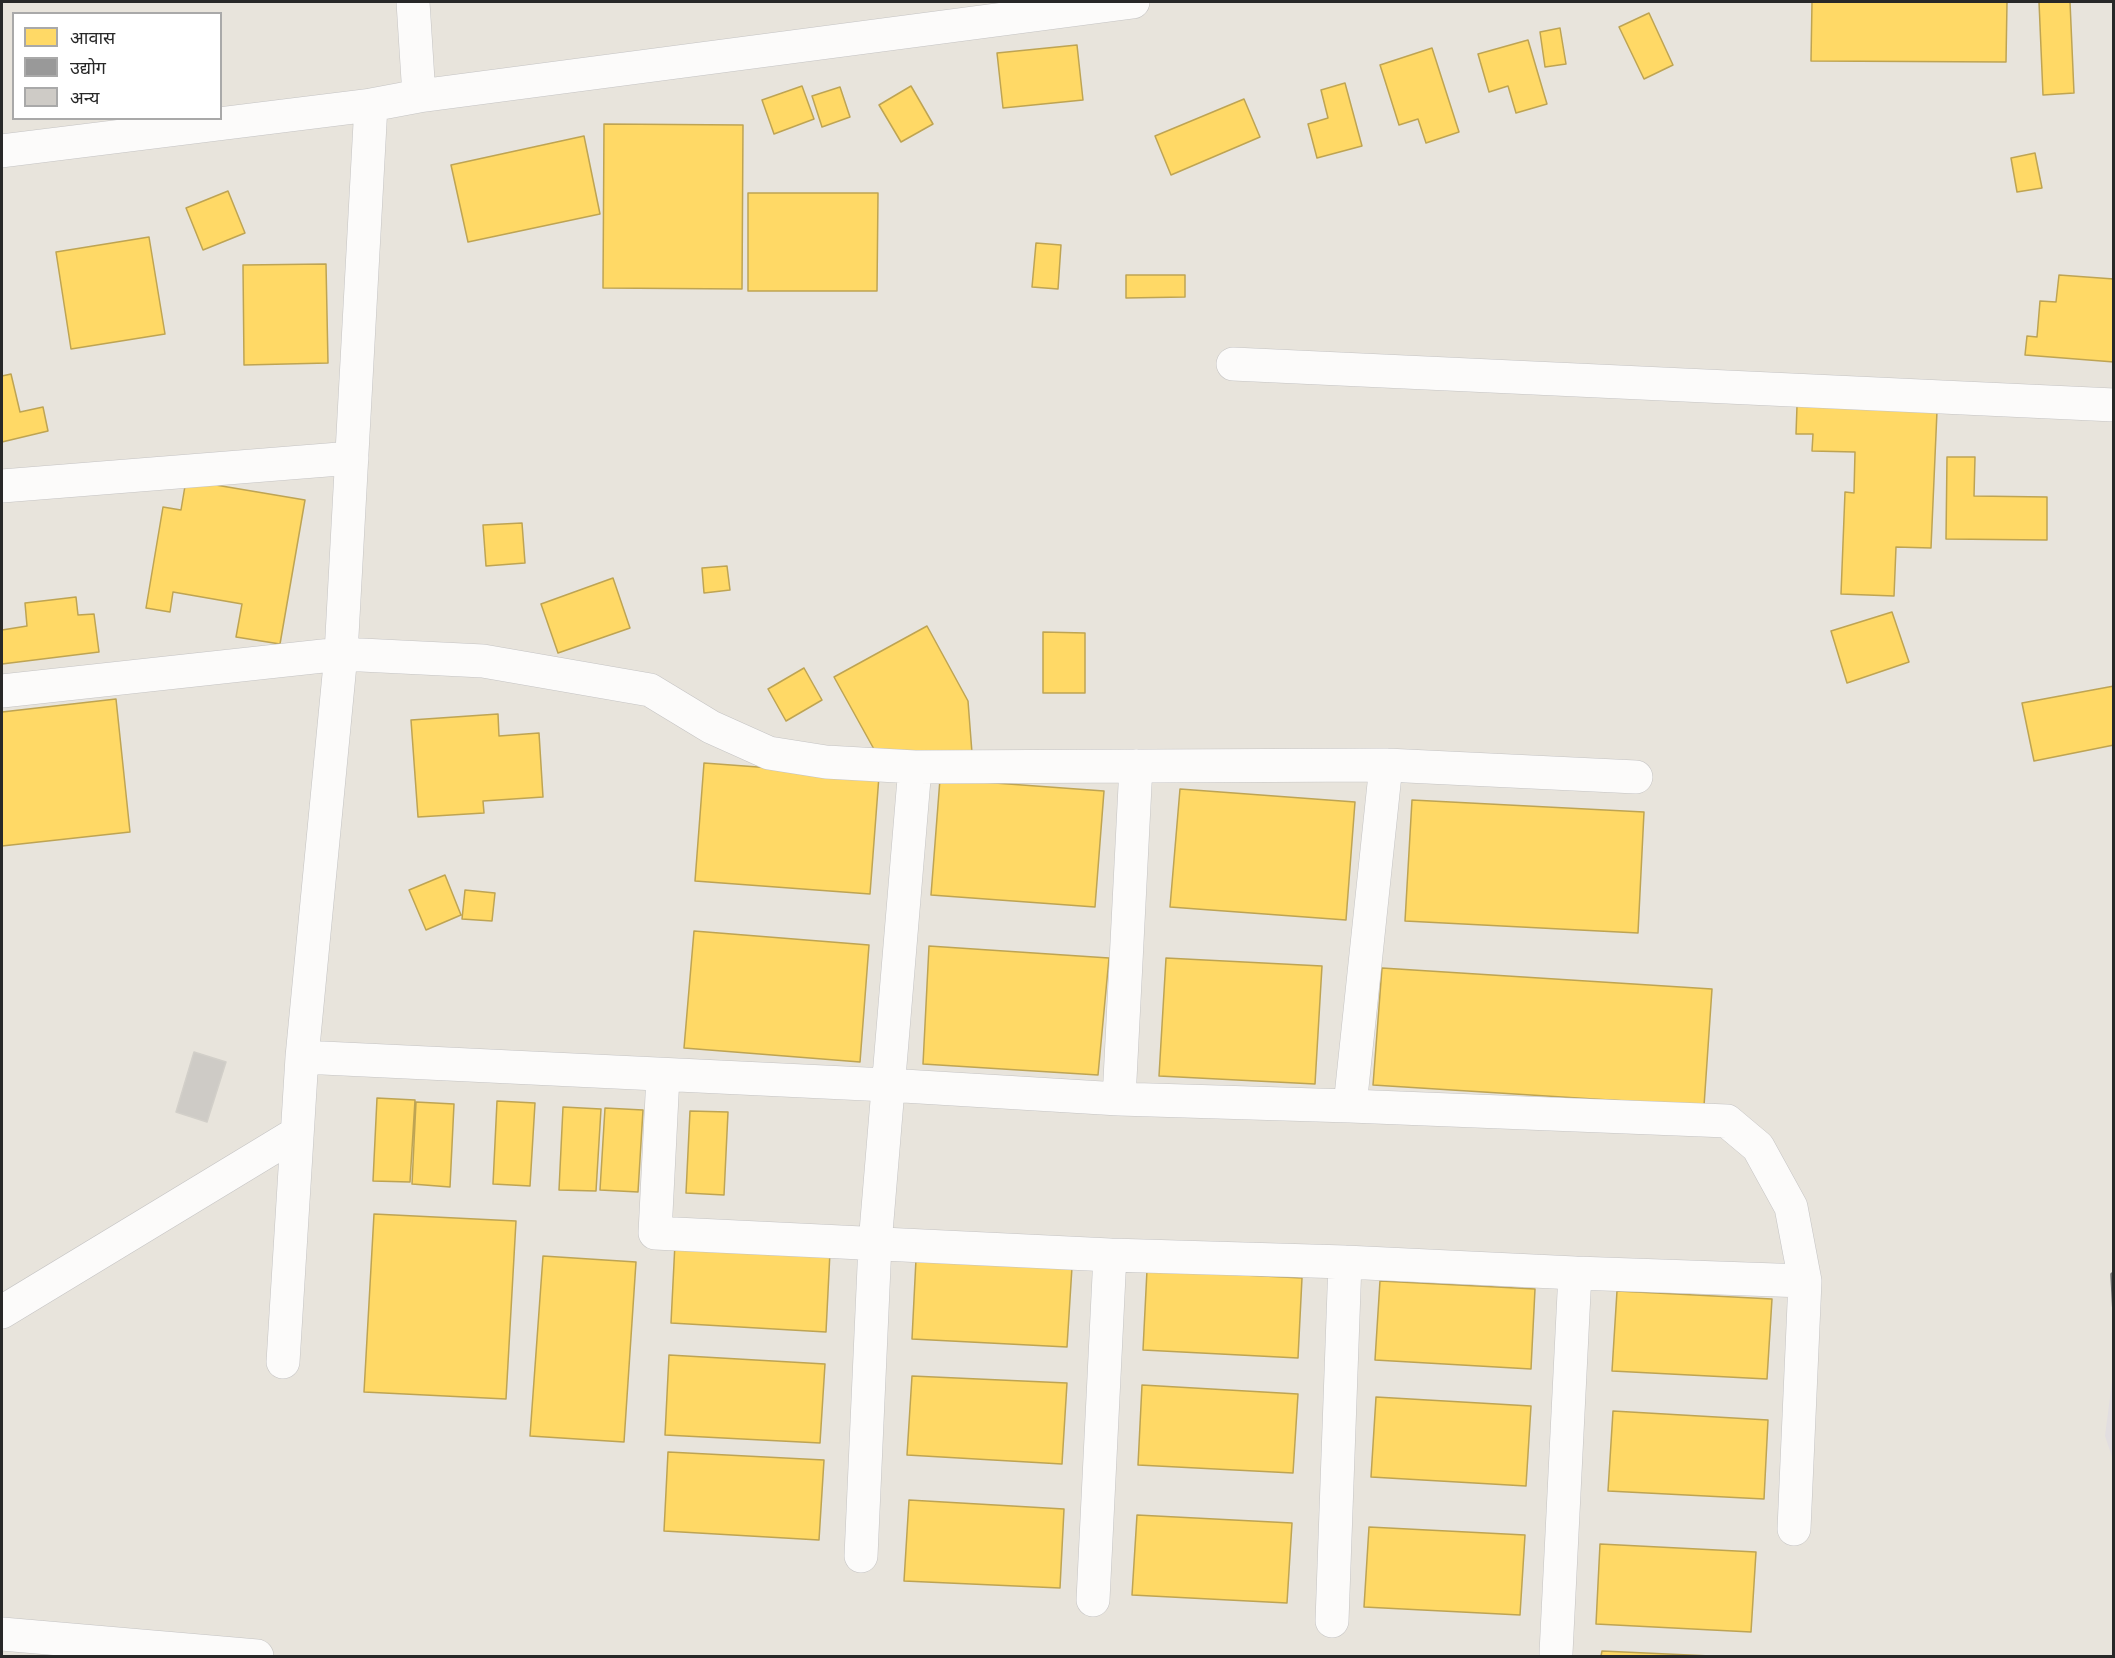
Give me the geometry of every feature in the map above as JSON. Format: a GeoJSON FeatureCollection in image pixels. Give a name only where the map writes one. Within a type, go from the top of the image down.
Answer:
{"type":"FeatureCollection","features":[{"type":"Feature","properties":{"kind":"street"},"geometry":{"type":"LineString","coordinates":[[413,2],[419,96]]}},
{"type":"Feature","properties":{"kind":"street"},"geometry":{"type":"LineString","coordinates":[[2,151],[371,105],[419,96],[1134,2]]}},
{"type":"Feature","properties":{"kind":"street"},"geometry":{"type":"LineString","coordinates":[[283,1362],[302,1058],[341,654],[371,105]]}},
{"type":"Feature","properties":{"kind":"street"},"geometry":{"type":"LineString","coordinates":[[1233,364],[2114,405]]}},
{"type":"Feature","properties":{"kind":"street"},"geometry":{"type":"LineString","coordinates":[[2,486],[352,458]]}},
{"type":"Feature","properties":{"kind":"street"},"geometry":{"type":"LineString","coordinates":[[2,691],[341,654],[483,661],[650,690],[711,727],[769,753],[826,762],[915,767],[1386,765],[1636,777]]}},
{"type":"Feature","properties":{"kind":"street"},"geometry":{"type":"LineString","coordinates":[[1350,1106],[1386,765]]}},
{"type":"Feature","properties":{"kind":"street"},"geometry":{"type":"LineString","coordinates":[[1119,1099],[1136,766]]}},
{"type":"Feature","properties":{"kind":"street"},"geometry":{"type":"LineString","coordinates":[[861,1556],[875,1244],[915,767]]}},
{"type":"Feature","properties":{"kind":"street"},"geometry":{"type":"LineString","coordinates":[[302,1058],[887,1085],[1119,1099],[1727,1121],[1758,1147],[1791,1207],[1805,1281],[1794,1529]]}},
{"type":"Feature","properties":{"kind":"street"},"geometry":{"type":"LineString","coordinates":[[663,1076],[655,1233],[1110,1256],[1345,1262],[1805,1281]]}},
{"type":"Feature","properties":{"kind":"street"},"geometry":{"type":"LineString","coordinates":[[2,1312],[297,1133]]}},
{"type":"Feature","properties":{"kind":"street"},"geometry":{"type":"LineString","coordinates":[[1093,1600],[1110,1256]]}},
{"type":"Feature","properties":{"kind":"street"},"geometry":{"type":"LineString","coordinates":[[1332,1621],[1345,1262]]}},
{"type":"Feature","properties":{"kind":"street"},"geometry":{"type":"LineString","coordinates":[[1556,1653],[1575,1273]]}},
{"type":"Feature","properties":{"kind":"street"},"geometry":{"type":"LineString","coordinates":[[2,1634],[257,1656]]}},
{"type":"Feature","properties":{"kind":"shaded area"},"geometry":{"type":"Polygon","coordinates":[[[2113,1373],[2114,1460],[2105,1436],[2113,1373]]]}},
{"type":"Feature","properties":{"kind":"building: आवास"},"geometry":{"type":"Polygon","coordinates":[[[1812,2],[2007,2],[2006,62],[1811,61],[1812,2]]]}},
{"type":"Feature","properties":{"kind":"building: आवास"},"geometry":{"type":"Polygon","coordinates":[[[2039,2],[2070,2],[2074,93],[2043,95],[2039,2]]]}},
{"type":"Feature","properties":{"kind":"building: आवास"},"geometry":{"type":"Polygon","coordinates":[[[1649,13],[1673,65],[1644,79],[1619,27],[1649,13]]]}},
{"type":"Feature","properties":{"kind":"building: आवास"},"geometry":{"type":"Polygon","coordinates":[[[1560,28],[1566,64],[1545,67],[1540,32],[1560,28]]]}},
{"type":"Feature","properties":{"kind":"building: आवास"},"geometry":{"type":"Polygon","coordinates":[[[1528,40],[1547,104],[1516,113],[1508,86],[1489,92],[1478,54],[1528,40]]]}},
{"type":"Feature","properties":{"kind":"building: आवास"},"geometry":{"type":"Polygon","coordinates":[[[1077,45],[1083,100],[1003,108],[997,53],[1077,45]]]}},
{"type":"Feature","properties":{"kind":"building: आवास"},"geometry":{"type":"Polygon","coordinates":[[[1432,48],[1459,132],[1426,143],[1418,119],[1399,125],[1380,65],[1432,48]]]}},
{"type":"Feature","properties":{"kind":"building: आवास"},"geometry":{"type":"Polygon","coordinates":[[[1345,83],[1362,146],[1317,158],[1308,124],[1328,118],[1321,90],[1345,83]]]}},
{"type":"Feature","properties":{"kind":"building: आवास"},"geometry":{"type":"Polygon","coordinates":[[[802,86],[814,119],[774,134],[762,100],[802,86]]]}},
{"type":"Feature","properties":{"kind":"building: आवास"},"geometry":{"type":"Polygon","coordinates":[[[911,86],[933,124],[901,142],[879,105],[911,86]]]}},
{"type":"Feature","properties":{"kind":"building: आवास"},"geometry":{"type":"Polygon","coordinates":[[[840,87],[850,117],[822,127],[812,96],[840,87]]]}},
{"type":"Feature","properties":{"kind":"building: आवास"},"geometry":{"type":"Polygon","coordinates":[[[1244,99],[1260,137],[1171,175],[1155,136],[1244,99]]]}},
{"type":"Feature","properties":{"kind":"building: आवास"},"geometry":{"type":"Polygon","coordinates":[[[604,124],[743,125],[742,289],[603,288],[604,124]]]}},
{"type":"Feature","properties":{"kind":"building: आवास"},"geometry":{"type":"Polygon","coordinates":[[[584,136],[600,214],[468,242],[451,165],[584,136]]]}},
{"type":"Feature","properties":{"kind":"building: आवास"},"geometry":{"type":"Polygon","coordinates":[[[2035,153],[2042,188],[2017,192],[2011,158],[2035,153]]]}},
{"type":"Feature","properties":{"kind":"building: आवास"},"geometry":{"type":"Polygon","coordinates":[[[228,191],[245,233],[203,250],[186,208],[228,191]]]}},
{"type":"Feature","properties":{"kind":"building: आवास"},"geometry":{"type":"Polygon","coordinates":[[[748,193],[878,193],[877,291],[748,291],[748,193]]]}},
{"type":"Feature","properties":{"kind":"building: आवास"},"geometry":{"type":"Polygon","coordinates":[[[149,237],[165,334],[71,349],[56,252],[149,237]]]}},
{"type":"Feature","properties":{"kind":"building: आवास"},"geometry":{"type":"Polygon","coordinates":[[[1036,243],[1061,245],[1058,289],[1032,287],[1036,243]]]}},
{"type":"Feature","properties":{"kind":"building: आवास"},"geometry":{"type":"Polygon","coordinates":[[[326,264],[328,363],[244,365],[243,265],[326,264]]]}},
{"type":"Feature","properties":{"kind":"building: आवास"},"geometry":{"type":"Polygon","coordinates":[[[1126,275],[1185,275],[1185,297],[1126,298],[1126,275]]]}},
{"type":"Feature","properties":{"kind":"building: आवास"},"geometry":{"type":"Polygon","coordinates":[[[2059,275],[2114,279],[2114,362],[2025,355],[2027,336],[2037,337],[2040,301],[2056,302],[2059,275]]]}},
{"type":"Feature","properties":{"kind":"building: आवास"},"geometry":{"type":"Polygon","coordinates":[[[11,374],[20,412],[43,407],[48,431],[2,442],[2,376],[11,374]]]}},
{"type":"Feature","properties":{"kind":"building: आवास"},"geometry":{"type":"Polygon","coordinates":[[[1797,406],[1937,411],[1931,548],[1896,547],[1894,596],[1841,594],[1845,492],[1854,493],[1855,452],[1812,451],[1813,434],[1796,434],[1797,406]]]}},
{"type":"Feature","properties":{"kind":"building: आवास"},"geometry":{"type":"Polygon","coordinates":[[[1947,457],[1975,457],[1974,496],[2047,497],[2047,540],[1946,539],[1947,457]]]}},
{"type":"Feature","properties":{"kind":"building: आवास"},"geometry":{"type":"Polygon","coordinates":[[[186,480],[305,500],[280,644],[236,637],[242,604],[173,592],[170,612],[146,608],[163,507],[181,510],[186,480]]]}},
{"type":"Feature","properties":{"kind":"building: आवास"},"geometry":{"type":"Polygon","coordinates":[[[522,523],[525,563],[486,566],[483,525],[522,523]]]}},
{"type":"Feature","properties":{"kind":"building: आवास"},"geometry":{"type":"Polygon","coordinates":[[[727,566],[730,590],[704,593],[702,568],[727,566]]]}},
{"type":"Feature","properties":{"kind":"building: आवास"},"geometry":{"type":"Polygon","coordinates":[[[613,578],[630,628],[558,653],[541,604],[613,578]]]}},
{"type":"Feature","properties":{"kind":"building: आवास"},"geometry":{"type":"Polygon","coordinates":[[[76,597],[78,615],[94,614],[99,652],[2,664],[2,630],[27,626],[25,603],[76,597]]]}},
{"type":"Feature","properties":{"kind":"building: आवास"},"geometry":{"type":"Polygon","coordinates":[[[1892,612],[1909,662],[1847,683],[1831,631],[1892,612]]]}},
{"type":"Feature","properties":{"kind":"building: आवास"},"geometry":{"type":"Polygon","coordinates":[[[927,626],[968,701],[972,753],[880,760],[834,677],[927,626]]]}},
{"type":"Feature","properties":{"kind":"building: आवास"},"geometry":{"type":"Polygon","coordinates":[[[1043,632],[1085,633],[1085,693],[1043,693],[1043,632]]]}},
{"type":"Feature","properties":{"kind":"building: आवास"},"geometry":{"type":"Polygon","coordinates":[[[804,668],[822,700],[786,721],[768,689],[804,668]]]}},
{"type":"Feature","properties":{"kind":"building: आवास"},"geometry":{"type":"Polygon","coordinates":[[[2114,686],[2114,745],[2034,761],[2022,703],[2114,686]]]}},
{"type":"Feature","properties":{"kind":"building: आवास"},"geometry":{"type":"Polygon","coordinates":[[[116,699],[130,832],[2,846],[2,712],[116,699]]]}},
{"type":"Feature","properties":{"kind":"building: आवास"},"geometry":{"type":"Polygon","coordinates":[[[498,714],[499,736],[539,733],[543,797],[483,801],[484,813],[418,817],[411,720],[498,714]]]}},
{"type":"Feature","properties":{"kind":"building: आवास"},"geometry":{"type":"Polygon","coordinates":[[[704,763],[879,776],[870,894],[695,881],[704,763]]]}},
{"type":"Feature","properties":{"kind":"building: आवास"},"geometry":{"type":"Polygon","coordinates":[[[940,779],[1104,791],[1095,907],[931,895],[940,779]]]}},
{"type":"Feature","properties":{"kind":"building: आवास"},"geometry":{"type":"Polygon","coordinates":[[[1180,789],[1355,802],[1346,920],[1170,907],[1180,789]]]}},
{"type":"Feature","properties":{"kind":"building: आवास"},"geometry":{"type":"Polygon","coordinates":[[[1412,800],[1644,812],[1638,933],[1405,921],[1412,800]]]}},
{"type":"Feature","properties":{"kind":"building: आवास"},"geometry":{"type":"Polygon","coordinates":[[[445,875],[461,915],[426,930],[409,890],[445,875]]]}},
{"type":"Feature","properties":{"kind":"building: आवास"},"geometry":{"type":"Polygon","coordinates":[[[465,890],[495,893],[492,921],[462,919],[465,890]]]}},
{"type":"Feature","properties":{"kind":"building: आवास"},"geometry":{"type":"Polygon","coordinates":[[[694,931],[869,945],[860,1062],[684,1048],[694,931]]]}},
{"type":"Feature","properties":{"kind":"building: आवास"},"geometry":{"type":"Polygon","coordinates":[[[929,946],[1109,958],[1098,1075],[923,1064],[929,946]]]}},
{"type":"Feature","properties":{"kind":"building: आवास"},"geometry":{"type":"Polygon","coordinates":[[[1166,958],[1322,966],[1315,1084],[1159,1076],[1166,958]]]}},
{"type":"Feature","properties":{"kind":"building: आवास"},"geometry":{"type":"Polygon","coordinates":[[[1382,968],[1712,989],[1704,1106],[1373,1085],[1382,968]]]}},
{"type":"Feature","properties":{"kind":"building: आवास"},"geometry":{"type":"Polygon","coordinates":[[[377,1098],[415,1100],[410,1182],[373,1181],[377,1098]]]}},
{"type":"Feature","properties":{"kind":"building: आवास"},"geometry":{"type":"Polygon","coordinates":[[[497,1101],[535,1103],[530,1186],[493,1184],[497,1101]]]}},
{"type":"Feature","properties":{"kind":"building: आवास"},"geometry":{"type":"Polygon","coordinates":[[[416,1102],[454,1104],[450,1187],[412,1184],[416,1102]]]}},
{"type":"Feature","properties":{"kind":"building: आवास"},"geometry":{"type":"Polygon","coordinates":[[[563,1107],[601,1109],[596,1191],[559,1190],[563,1107]]]}},
{"type":"Feature","properties":{"kind":"building: आवास"},"geometry":{"type":"Polygon","coordinates":[[[605,1108],[643,1110],[638,1192],[600,1190],[605,1108]]]}},
{"type":"Feature","properties":{"kind":"building: आवास"},"geometry":{"type":"Polygon","coordinates":[[[690,1111],[728,1112],[724,1195],[686,1193],[690,1111]]]}},
{"type":"Feature","properties":{"kind":"building: आवास"},"geometry":{"type":"Polygon","coordinates":[[[374,1214],[516,1221],[506,1399],[364,1392],[374,1214]]]}},
{"type":"Feature","properties":{"kind":"building: आवास"},"geometry":{"type":"Polygon","coordinates":[[[675,1243],[830,1252],[826,1332],[671,1323],[675,1243]]]}},
{"type":"Feature","properties":{"kind":"building: आवास"},"geometry":{"type":"Polygon","coordinates":[[[543,1256],[636,1262],[624,1442],[530,1436],[543,1256]]]}},
{"type":"Feature","properties":{"kind":"building: आवास"},"geometry":{"type":"Polygon","coordinates":[[[916,1259],[1072,1267],[1067,1347],[912,1339],[916,1259]]]}},
{"type":"Feature","properties":{"kind":"building: आवास"},"geometry":{"type":"Polygon","coordinates":[[[1147,1270],[1302,1278],[1298,1358],[1143,1350],[1147,1270]]]}},
{"type":"Feature","properties":{"kind":"building: आवास"},"geometry":{"type":"Polygon","coordinates":[[[1380,1281],[1535,1289],[1531,1369],[1375,1360],[1380,1281]]]}},
{"type":"Feature","properties":{"kind":"building: आवास"},"geometry":{"type":"Polygon","coordinates":[[[1617,1291],[1772,1299],[1767,1379],[1612,1371],[1617,1291]]]}},
{"type":"Feature","properties":{"kind":"building: आवास"},"geometry":{"type":"Polygon","coordinates":[[[669,1355],[825,1364],[820,1443],[665,1435],[669,1355]]]}},
{"type":"Feature","properties":{"kind":"building: आवास"},"geometry":{"type":"Polygon","coordinates":[[[912,1376],[1067,1383],[1062,1464],[907,1455],[912,1376]]]}},
{"type":"Feature","properties":{"kind":"building: आवास"},"geometry":{"type":"Polygon","coordinates":[[[1142,1385],[1298,1394],[1293,1473],[1138,1465],[1142,1385]]]}},
{"type":"Feature","properties":{"kind":"building: आवास"},"geometry":{"type":"Polygon","coordinates":[[[1376,1397],[1531,1406],[1526,1486],[1371,1477],[1376,1397]]]}},
{"type":"Feature","properties":{"kind":"building: आवास"},"geometry":{"type":"Polygon","coordinates":[[[1613,1411],[1768,1420],[1764,1499],[1608,1491],[1613,1411]]]}},
{"type":"Feature","properties":{"kind":"building: आवास"},"geometry":{"type":"Polygon","coordinates":[[[668,1452],[824,1460],[819,1540],[664,1531],[668,1452]]]}},
{"type":"Feature","properties":{"kind":"building: आवास"},"geometry":{"type":"Polygon","coordinates":[[[909,1500],[1064,1509],[1060,1588],[904,1581],[909,1500]]]}},
{"type":"Feature","properties":{"kind":"building: आवास"},"geometry":{"type":"Polygon","coordinates":[[[1137,1515],[1292,1523],[1287,1603],[1132,1595],[1137,1515]]]}},
{"type":"Feature","properties":{"kind":"building: आवास"},"geometry":{"type":"Polygon","coordinates":[[[1369,1527],[1525,1535],[1520,1615],[1364,1607],[1369,1527]]]}},
{"type":"Feature","properties":{"kind":"building: आवास"},"geometry":{"type":"Polygon","coordinates":[[[1600,1544],[1756,1552],[1751,1632],[1596,1624],[1600,1544]]]}},
{"type":"Feature","properties":{"kind":"building: आवास"},"geometry":{"type":"Polygon","coordinates":[[[1602,1651],[1711,1656],[1601,1656],[1602,1651]]]}},
{"type":"Feature","properties":{"kind":"building: उद्योग"},"geometry":{"type":"Polygon","coordinates":[[[2114,1271],[2114,1332],[2111,1274],[2114,1271]]]}},
{"type":"Feature","properties":{"kind":"building: अन्य"},"geometry":{"type":"Polygon","coordinates":[[[194,1052],[226,1062],[207,1122],[176,1112],[194,1052]]]}}]}
